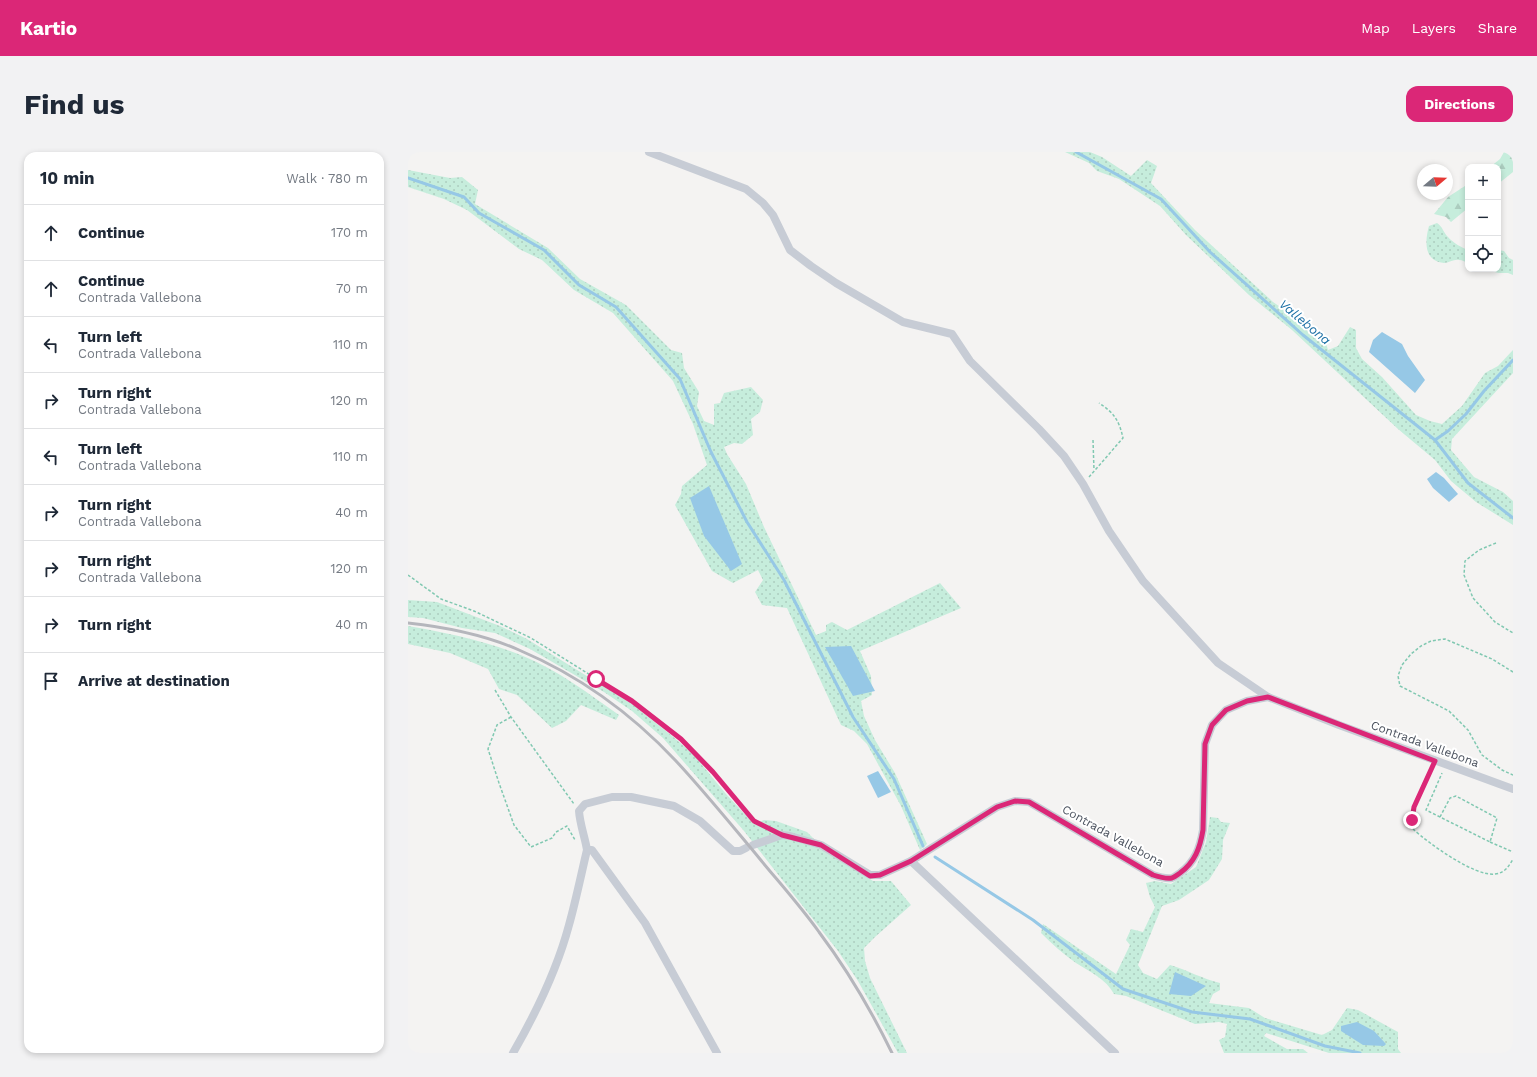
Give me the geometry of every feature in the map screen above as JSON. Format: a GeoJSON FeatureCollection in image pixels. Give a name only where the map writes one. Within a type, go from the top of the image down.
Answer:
{"type":"FeatureCollection","features":[{"type":"Feature","properties":{"kind":"street"},"geometry":{"type":"LineString","coordinates":[[649,152],[746,189],[763,203],[773,215],[790,250],[811,266],[836,283],[903,322],[952,334],[970,360],[1064,456],[1083,484],[1109,531],[1143,581],[1218,663],[1268,697]]}},
{"type":"Feature","properties":{"kind":"street","name":"Contrada Vallebona"},"geometry":{"type":"LineString","coordinates":[[782,835],[821,845],[870,876],[880,875],[911,861],[997,807],[1015,801],[1029,802],[1153,875],[1164,878],[1174,878],[1185,869],[1194,858],[1201,843],[1203,830],[1205,744],[1212,725],[1226,710],[1247,701],[1268,697],[1435,761],[1513,789]]}},
{"type":"Feature","properties":{"kind":"street"},"geometry":{"type":"LineString","coordinates":[[513,1053],[531,1021],[553,972],[569,926],[587,850],[586,841],[579,823],[579,811],[585,804],[612,797],[632,797],[652,800],[674,806],[700,821],[733,851],[740,851],[782,835]]}},
{"type":"Feature","properties":{"kind":"street"},"geometry":{"type":"LineString","coordinates":[[587,850],[592,850],[645,923],[717,1053]]}},
{"type":"Feature","properties":{"kind":"street"},"geometry":{"type":"LineString","coordinates":[[911,861],[1115,1053]]}},
{"type":"Feature","properties":{"kind":"path"},"geometry":{"type":"LineString","coordinates":[[1083,484],[1123,438],[1120,424],[1111,411],[1099,403]]}},
{"type":"Feature","properties":{"kind":"path"},"geometry":{"type":"LineString","coordinates":[[1093,440],[1094,470]]}},
{"type":"Feature","properties":{"kind":"path"},"geometry":{"type":"LineString","coordinates":[[1496,544],[1479,550],[1465,561],[1464,575],[1473,598],[1495,622],[1513,633]]}},
{"type":"Feature","properties":{"kind":"path"},"geometry":{"type":"LineString","coordinates":[[408,575],[441,599],[474,611],[531,638],[632,701],[681,739],[713,772],[754,821],[782,835]]}},
{"type":"Feature","properties":{"kind":"path"},"geometry":{"type":"LineString","coordinates":[[1513,672],[1492,659],[1445,639],[1431,641],[1420,646],[1402,665],[1398,676],[1400,686],[1449,711],[1468,730],[1482,755],[1502,770],[1513,775]]}},
{"type":"Feature","properties":{"kind":"path"},"geometry":{"type":"LineString","coordinates":[[495,690],[511,717],[579,811]]}},
{"type":"Feature","properties":{"kind":"path"},"geometry":{"type":"LineString","coordinates":[[511,717],[497,725],[488,749],[514,825],[531,847],[552,838],[556,832],[567,826],[578,845],[587,850]]}},
{"type":"Feature","properties":{"kind":"path"},"geometry":{"type":"LineString","coordinates":[[1435,761],[1414,807],[1411,824],[1413,829],[1438,849],[1475,871],[1490,875],[1497,874],[1509,867],[1513,859]]}},
{"type":"Feature","properties":{"kind":"path"},"geometry":{"type":"LineString","coordinates":[[1446,765],[1426,810],[1513,852]]}},
{"type":"Feature","properties":{"kind":"path"},"geometry":{"type":"LineString","coordinates":[[1440,817],[1450,798],[1456,796],[1497,818],[1490,842]]}},
{"type":"Feature","properties":{"kind":"green space"},"geometry":{"type":"Polygon","coordinates":[[[1065,152],[1090,152],[1102,157],[1131,176],[1147,160],[1157,166],[1151,183],[1195,230],[1273,302],[1324,337],[1328,350],[1338,346],[1350,327],[1356,330],[1356,348],[1362,359],[1382,377],[1416,415],[1442,424],[1462,406],[1485,373],[1498,366],[1513,350],[1513,373],[1452,439],[1451,450],[1474,477],[1503,492],[1513,501],[1513,525],[1476,502],[1451,481],[1435,460],[1398,429],[1292,330],[1249,295],[1186,235],[1160,206],[1119,179],[1097,171],[1089,163],[1065,152]]]}},
{"type":"Feature","properties":{"kind":"green space"},"geometry":{"type":"Polygon","coordinates":[[[1504,152],[1513,152],[1513,172],[1501,182],[1501,164],[1494,164],[1500,159],[1504,152]]]}},
{"type":"Feature","properties":{"kind":"green space"},"geometry":{"type":"Polygon","coordinates":[[[408,170],[450,178],[462,177],[478,190],[475,204],[548,248],[580,279],[626,305],[671,350],[682,353],[684,368],[699,392],[697,406],[704,421],[714,425],[714,404],[720,403],[724,393],[751,387],[763,400],[760,412],[751,419],[753,435],[742,444],[734,443],[724,447],[746,484],[764,527],[816,635],[826,631],[826,625],[832,622],[847,630],[940,583],[961,608],[860,651],[871,676],[872,695],[861,701],[864,716],[875,740],[895,773],[927,844],[920,850],[901,806],[867,744],[854,731],[841,725],[787,608],[762,605],[755,592],[763,580],[758,570],[733,583],[712,571],[675,505],[681,494],[682,486],[707,465],[693,424],[673,381],[613,313],[574,290],[542,260],[519,249],[467,210],[444,199],[408,187],[408,170]]]}},
{"type":"Feature","properties":{"kind":"green space"},"geometry":{"type":"Polygon","coordinates":[[[1465,186],[1465,210],[1451,222],[1446,217],[1434,214],[1446,200],[1453,200],[1453,194],[1465,186]]]}},
{"type":"Feature","properties":{"kind":"green space"},"geometry":{"type":"Polygon","coordinates":[[[1437,223],[1452,241],[1465,248],[1465,262],[1457,260],[1444,263],[1432,258],[1427,249],[1426,243],[1429,226],[1437,223]]]}},
{"type":"Feature","properties":{"kind":"green space"},"geometry":{"type":"Polygon","coordinates":[[[1501,250],[1504,251],[1509,258],[1513,260],[1513,275],[1508,273],[1494,272],[1501,272],[1501,250]]]}},
{"type":"Feature","properties":{"kind":"green space"},"geometry":{"type":"Polygon","coordinates":[[[408,600],[437,602],[500,626],[527,639],[632,704],[671,735],[693,754],[726,794],[754,824],[764,820],[776,821],[807,832],[825,850],[873,881],[891,881],[911,905],[864,948],[865,961],[870,978],[907,1053],[898,1053],[858,981],[838,951],[744,831],[663,738],[632,711],[604,692],[530,649],[495,633],[462,628],[423,618],[408,617],[408,600]]]}},
{"type":"Feature","properties":{"kind":"green space"},"geometry":{"type":"Polygon","coordinates":[[[408,626],[481,642],[523,656],[561,675],[619,715],[616,720],[581,705],[566,721],[552,728],[517,695],[499,689],[488,669],[450,653],[408,644],[408,626]]]}},
{"type":"Feature","properties":{"kind":"green space"},"geometry":{"type":"Polygon","coordinates":[[[1210,817],[1218,818],[1221,822],[1230,823],[1223,840],[1222,859],[1209,880],[1179,900],[1162,906],[1138,965],[1143,973],[1157,979],[1170,965],[1176,967],[1220,983],[1220,990],[1213,994],[1209,1003],[1249,1008],[1265,1018],[1322,1035],[1332,1030],[1347,1008],[1358,1010],[1398,1032],[1398,1049],[1401,1053],[1329,1053],[1266,1033],[1264,1036],[1287,1049],[1303,1049],[1308,1053],[1224,1053],[1219,1040],[1225,1037],[1227,1024],[1219,1022],[1195,1024],[1126,996],[1114,994],[1107,984],[1076,963],[1053,945],[1041,933],[1043,924],[1116,974],[1130,945],[1126,940],[1131,929],[1143,932],[1155,907],[1146,883],[1155,881],[1171,884],[1196,867],[1206,842],[1210,817]]]}},
{"type":"Feature","properties":{"kind":"water"},"geometry":{"type":"Polygon","coordinates":[[[1382,332],[1402,344],[1408,356],[1425,380],[1415,393],[1369,352],[1373,340],[1382,332]]]}},
{"type":"Feature","properties":{"kind":"water"},"geometry":{"type":"Polygon","coordinates":[[[1436,472],[1444,478],[1458,494],[1449,502],[1433,488],[1427,479],[1436,472]]]}},
{"type":"Feature","properties":{"kind":"water"},"geometry":{"type":"Polygon","coordinates":[[[709,486],[742,564],[731,571],[704,536],[690,498],[709,486]]]}},
{"type":"Feature","properties":{"kind":"water"},"geometry":{"type":"Polygon","coordinates":[[[851,646],[875,691],[853,696],[825,647],[851,646]]]}},
{"type":"Feature","properties":{"kind":"water"},"geometry":{"type":"Polygon","coordinates":[[[878,771],[891,792],[878,798],[867,776],[878,771]]]}},
{"type":"Feature","properties":{"kind":"water"},"geometry":{"type":"Polygon","coordinates":[[[1175,972],[1206,986],[1191,996],[1169,994],[1175,972]]]}},
{"type":"Feature","properties":{"kind":"water"},"geometry":{"type":"Polygon","coordinates":[[[1357,1022],[1374,1031],[1386,1044],[1384,1046],[1363,1045],[1341,1031],[1341,1026],[1357,1022]]]}},
{"type":"Feature","properties":{"kind":"waterway","name":"Vallebona"},"geometry":{"type":"LineString","coordinates":[[1076,152],[1161,199],[1210,252],[1303,335],[1435,440],[1468,483],[1513,518]]}},
{"type":"Feature","properties":{"kind":"waterway"},"geometry":{"type":"LineString","coordinates":[[408,178],[464,197],[479,213],[544,250],[579,285],[616,307],[680,379],[711,452],[747,522],[784,580],[853,717],[894,779],[923,846]]}},
{"type":"Feature","properties":{"kind":"waterway"},"geometry":{"type":"LineString","coordinates":[[1435,440],[1448,431],[1466,414],[1484,391],[1513,360]]}},
{"type":"Feature","properties":{"kind":"waterway"},"geometry":{"type":"LineString","coordinates":[[935,857],[1033,920],[1123,989],[1192,1012],[1250,1019],[1325,1046],[1360,1053]]}},
{"type":"Feature","properties":{"kind":"railway"},"geometry":{"type":"LineString","coordinates":[[408,623],[465,632],[493,640],[519,650],[562,671],[583,684],[603,697],[641,727],[696,783],[811,922],[839,960],[876,1022],[892,1053]]}},
{"type":"Feature","properties":{"kind":"route"},"geometry":{"type":"LineString","coordinates":[[596,679],[632,701],[681,739],[713,772],[754,821],[782,835],[821,845],[870,876],[880,875],[892,871],[911,861],[997,807],[1015,801],[1029,802],[1153,875],[1164,878],[1174,878],[1185,869],[1194,858],[1201,843],[1203,830],[1205,744],[1212,725],[1226,710],[1247,701],[1268,697],[1435,761],[1414,807],[1412,820]]}}]}
